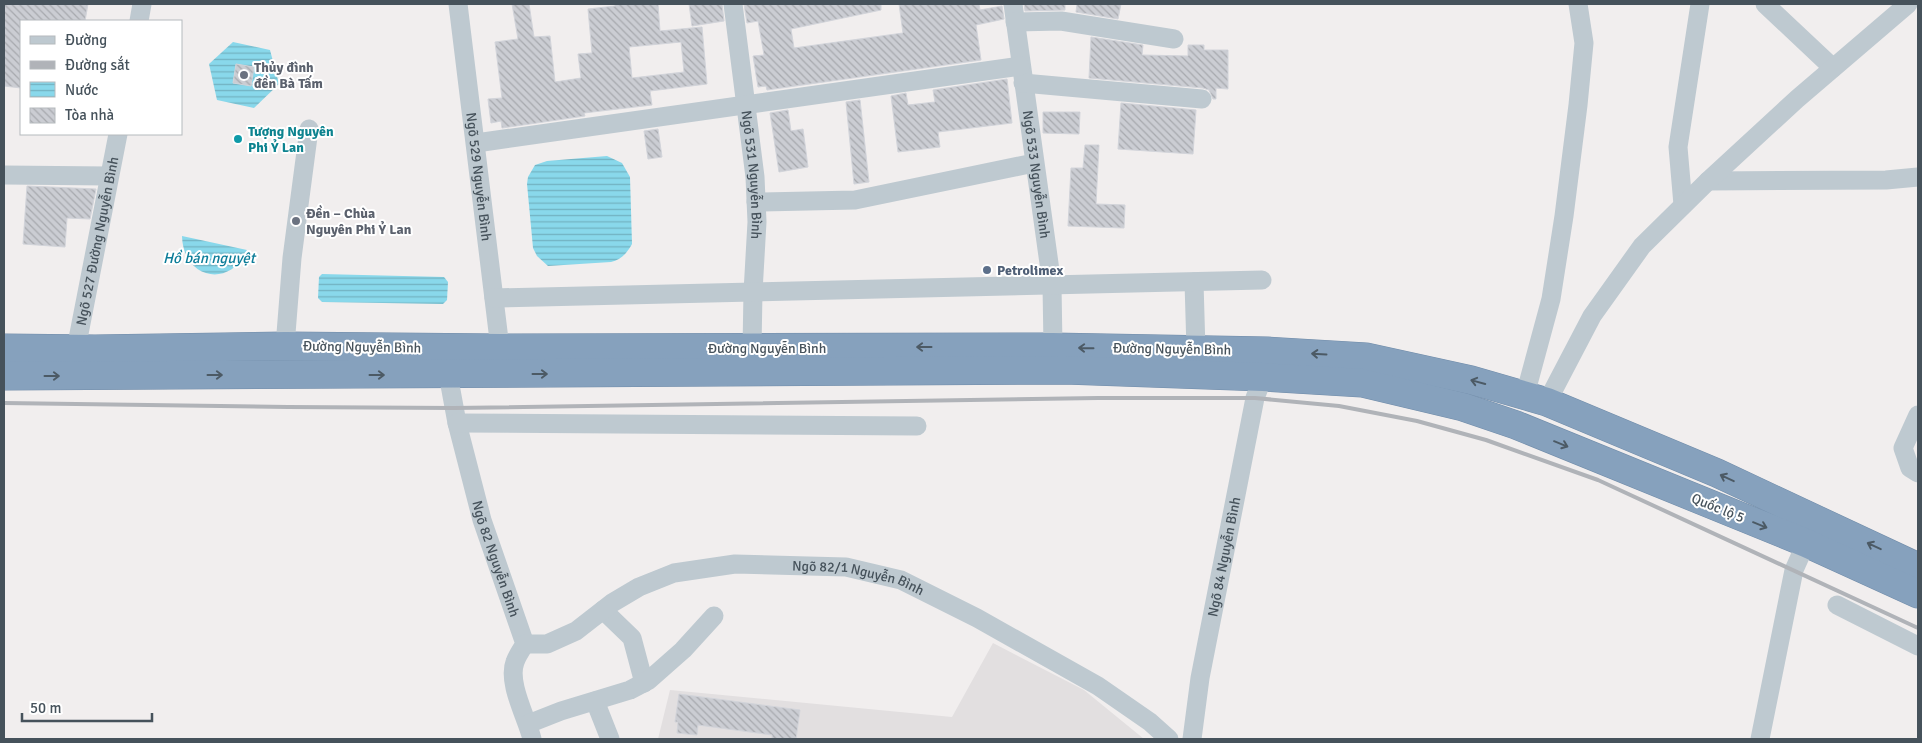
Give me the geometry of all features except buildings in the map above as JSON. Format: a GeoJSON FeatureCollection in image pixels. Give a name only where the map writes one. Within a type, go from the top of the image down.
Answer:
{"type":"FeatureCollection","features":[{"type":"Feature","properties":{"kind":"highway","name":"Đường Nguyễn Bình"},"geometry":{"type":"LineString","coordinates":[[4,348],[76,349],[285,346],[500,348],[1053,347],[1267,351],[1366,356],[1471,380],[1536,399]]}},
{"type":"Feature","properties":{"kind":"highway","name":"Đường Nguyễn Bình"},"geometry":{"type":"LineString","coordinates":[[4,376],[1065,370],[1263,377],[1362,383],[1463,407],[1516,425]]}},
{"type":"Feature","properties":{"kind":"highway"},"geometry":{"type":"LineString","coordinates":[[1536,399],[1717,473],[1918,567]]}},
{"type":"Feature","properties":{"kind":"highway","name":"Quốc lộ 5"},"geometry":{"type":"LineString","coordinates":[[1516,425],[1806,544],[1918,594]]}},
{"type":"Feature","properties":{"kind":"street"},"geometry":{"type":"LineString","coordinates":[[139,20],[142,4]]}},
{"type":"Feature","properties":{"kind":"street","name":"Ngõ 529 Nguyễn Bình"},"geometry":{"type":"LineString","coordinates":[[458,4],[500,348]]}},
{"type":"Feature","properties":{"kind":"street","name":"Ngõ 531 Nguyễn Bình"},"geometry":{"type":"LineString","coordinates":[[733,4],[756,202],[756,264],[753,292],[752,348]]}},
{"type":"Feature","properties":{"kind":"street"},"geometry":{"type":"LineString","coordinates":[[1536,399],[1566,197],[1584,43],[1578,4]]}},
{"type":"Feature","properties":{"kind":"street"},"geometry":{"type":"LineString","coordinates":[[1684,206],[1678,147],[1700,4]]}},
{"type":"Feature","properties":{"kind":"street"},"geometry":{"type":"LineString","coordinates":[[1765,4],[1833,68]]}},
{"type":"Feature","properties":{"kind":"street"},"geometry":{"type":"LineString","coordinates":[[1536,399],[1642,246],[1708,182],[1833,68],[1908,4]]}},
{"type":"Feature","properties":{"kind":"street"},"geometry":{"type":"LineString","coordinates":[[1014,13],[1100,28],[1174,38]]}},
{"type":"Feature","properties":{"kind":"street","name":"Ngõ 533 Nguyễn Bình"},"geometry":{"type":"LineString","coordinates":[[1014,13],[1052,285],[1053,347]]}},
{"type":"Feature","properties":{"kind":"street"},"geometry":{"type":"LineString","coordinates":[[476,142],[746,104],[1022,74],[1202,98]]}},
{"type":"Feature","properties":{"kind":"street"},"geometry":{"type":"LineString","coordinates":[[285,346],[291,266],[309,128]]}},
{"type":"Feature","properties":{"kind":"street","name":"Ngõ 527 Đường Nguyễn Bình"},"geometry":{"type":"LineString","coordinates":[[76,349],[118,135]]}},
{"type":"Feature","properties":{"kind":"street"},"geometry":{"type":"LineString","coordinates":[[756,202],[855,200],[1034,163]]}},
{"type":"Feature","properties":{"kind":"street"},"geometry":{"type":"LineString","coordinates":[[4,175],[109,176]]}},
{"type":"Feature","properties":{"kind":"street"},"geometry":{"type":"LineString","coordinates":[[1708,182],[1886,180],[1918,177]]}},
{"type":"Feature","properties":{"kind":"street"},"geometry":{"type":"LineString","coordinates":[[494,298],[1262,280]]}},
{"type":"Feature","properties":{"kind":"street"},"geometry":{"type":"LineString","coordinates":[[1194,282],[1196,350]]}},
{"type":"Feature","properties":{"kind":"street","name":"Ngõ 82 Nguyễn Bình"},"geometry":{"type":"LineString","coordinates":[[448,374],[457,423],[482,520],[524,644]]}},
{"type":"Feature","properties":{"kind":"street","name":"Ngõ 84 Nguyễn Bình"},"geometry":{"type":"LineString","coordinates":[[1192,739],[1202,668],[1255,398],[1263,377]]}},
{"type":"Feature","properties":{"kind":"street"},"geometry":{"type":"LineString","coordinates":[[1918,415],[1903,448],[1910,468],[1918,473]]}},
{"type":"Feature","properties":{"kind":"street"},"geometry":{"type":"LineString","coordinates":[[457,423],[917,426]]}},
{"type":"Feature","properties":{"kind":"street"},"geometry":{"type":"LineString","coordinates":[[1760,739],[1794,570],[1806,544]]}},
{"type":"Feature","properties":{"kind":"street","name":"Ngõ 82/1 Nguyễn Bình"},"geometry":{"type":"LineString","coordinates":[[524,644],[547,644],[576,631],[603,610],[639,587],[674,573],[735,564],[846,567],[901,580],[978,618],[1098,686],[1150,722],[1169,739]]}},
{"type":"Feature","properties":{"kind":"street"},"geometry":{"type":"LineString","coordinates":[[1838,605],[1918,646]]}},
{"type":"Feature","properties":{"kind":"street"},"geometry":{"type":"LineString","coordinates":[[603,610],[632,638],[644,683]]}},
{"type":"Feature","properties":{"kind":"street"},"geometry":{"type":"LineString","coordinates":[[524,644],[515,662],[513,675],[515,688],[530,732],[562,711],[630,690],[649,680],[684,650],[714,616]]}},
{"type":"Feature","properties":{"kind":"street"},"geometry":{"type":"LineString","coordinates":[[596,701],[610,739]]}},
{"type":"Feature","properties":{"kind":"shaded area"},"geometry":{"type":"Polygon","coordinates":[[[993,643],[1084,690],[1144,739],[658,739],[670,690],[952,717],[993,643]]]}},
{"type":"Feature","properties":{"kind":"water"},"geometry":{"type":"Polygon","coordinates":[[[233,42],[270,50],[279,84],[254,108],[217,100],[209,64],[233,42]]]}},
{"type":"Feature","properties":{"kind":"water"},"geometry":{"type":"Polygon","coordinates":[[[607,156],[622,163],[630,177],[632,244],[623,256],[611,262],[548,266],[537,256],[533,248],[528,177],[535,165],[547,161],[607,156]]]}},
{"type":"Feature","properties":{"kind":"water","name":"Hồ bán nguyệt"},"geometry":{"type":"Polygon","coordinates":[[[182,236],[247,250],[239,262],[230,270],[219,274],[208,274],[199,270],[190,262],[184,251],[182,236]]]}},
{"type":"Feature","properties":{"kind":"water"},"geometry":{"type":"Polygon","coordinates":[[[322,274],[444,277],[448,282],[447,300],[443,304],[322,302],[318,298],[319,277],[322,274]]]}},
{"type":"Feature","properties":{"kind":"railway"},"geometry":{"type":"LineString","coordinates":[[4,403],[454,408],[1098,398],[1255,398],[1339,406],[1417,421],[1486,440],[1598,480],[1918,628]]}},
{"type":"Feature","properties":{"kind":"place","name":"Thủy đình đền Bà Tấm"},"geometry":{"type":"Point","coordinates":[244,75]}},
{"type":"Feature","properties":{"kind":"place","name":"Tượng Nguyên Phi Ỷ Lan"},"geometry":{"type":"Point","coordinates":[238,139]}},
{"type":"Feature","properties":{"kind":"place","name":"Đền – Chùa Nguyên Phi Ỷ Lan"},"geometry":{"type":"Point","coordinates":[296,221]}},
{"type":"Feature","properties":{"kind":"place","name":"Petrolimex"},"geometry":{"type":"Point","coordinates":[987,270]}}]}
